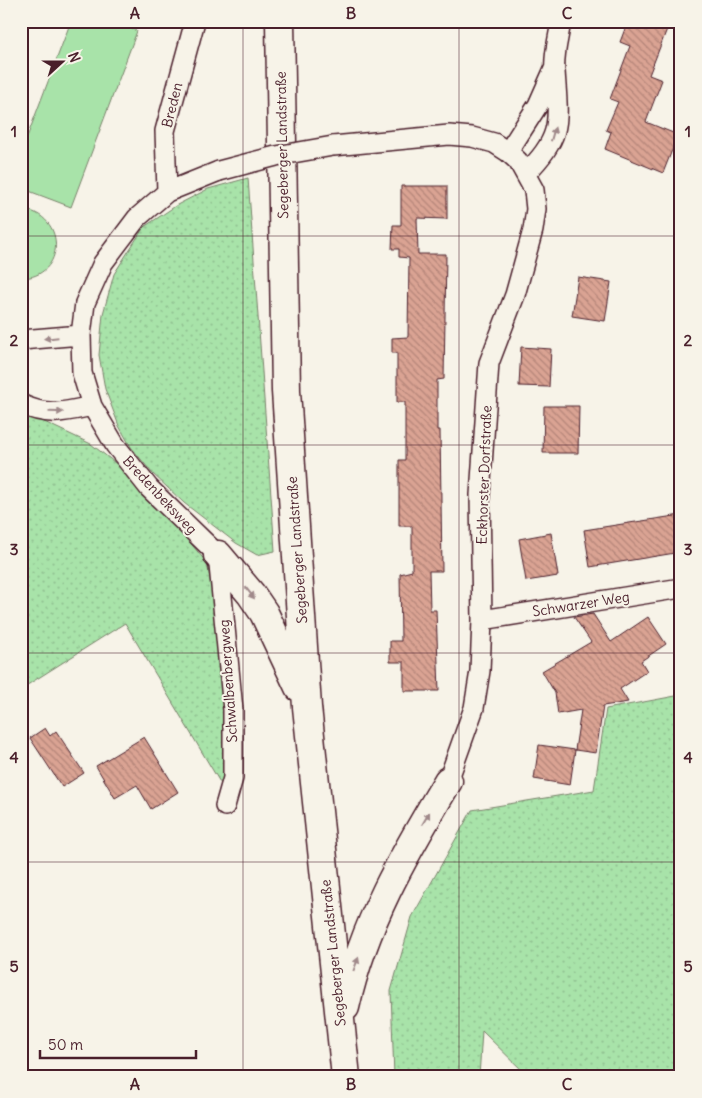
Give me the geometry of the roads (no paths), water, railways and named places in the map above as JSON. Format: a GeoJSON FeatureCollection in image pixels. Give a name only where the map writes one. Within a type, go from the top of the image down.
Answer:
{"type":"FeatureCollection","features":[{"type":"Feature","properties":{"kind":"main road","name":"Segeberger Landstraße"},"geometry":{"type":"LineString","coordinates":[[280,21],[286,391],[307,707],[346,1077]]}},
{"type":"Feature","properties":{"kind":"main road"},"geometry":{"type":"LineString","coordinates":[[218,555],[251,594],[264,613],[307,707]]}},
{"type":"Feature","properties":{"kind":"main road"},"geometry":{"type":"LineString","coordinates":[[340,1028],[353,972],[384,892],[448,781]]}},
{"type":"Feature","properties":{"kind":"street","name":"Breden"},"geometry":{"type":"LineString","coordinates":[[166,192],[165,131],[195,21]]}},
{"type":"Feature","properties":{"kind":"street"},"geometry":{"type":"LineString","coordinates":[[508,152],[538,105],[554,69],[561,21]]}},
{"type":"Feature","properties":{"kind":"street"},"geometry":{"type":"LineString","coordinates":[[526,173],[544,156],[555,136],[558,98],[554,69]]}},
{"type":"Feature","properties":{"kind":"street","name":"Bredenbeksweg"},"geometry":{"type":"LineString","coordinates":[[218,555],[150,488],[115,446],[92,406],[82,373],[81,335],[85,303],[103,263],[137,218],[166,192],[220,172],[276,156],[333,146],[449,135],[472,137],[494,144],[508,152]]}},
{"type":"Feature","properties":{"kind":"street","name":"Eckhorster Dorfstraße"},"geometry":{"type":"LineString","coordinates":[[448,781],[474,708],[480,671],[482,620],[480,495],[488,363],[514,294],[533,230],[536,209],[534,190],[526,173],[508,152]]}},
{"type":"Feature","properties":{"kind":"street"},"geometry":{"type":"LineString","coordinates":[[21,340],[81,335]]}},
{"type":"Feature","properties":{"kind":"street"},"geometry":{"type":"LineString","coordinates":[[21,404],[36,411],[62,413],[92,406]]}},
{"type":"Feature","properties":{"kind":"street","name":"Schwalbenbergweg"},"geometry":{"type":"LineString","coordinates":[[218,555],[233,710],[232,778],[225,806]]}},
{"type":"Feature","properties":{"kind":"street","name":"Schwarzer Weg"},"geometry":{"type":"LineString","coordinates":[[482,620],[681,588]]}}]}
